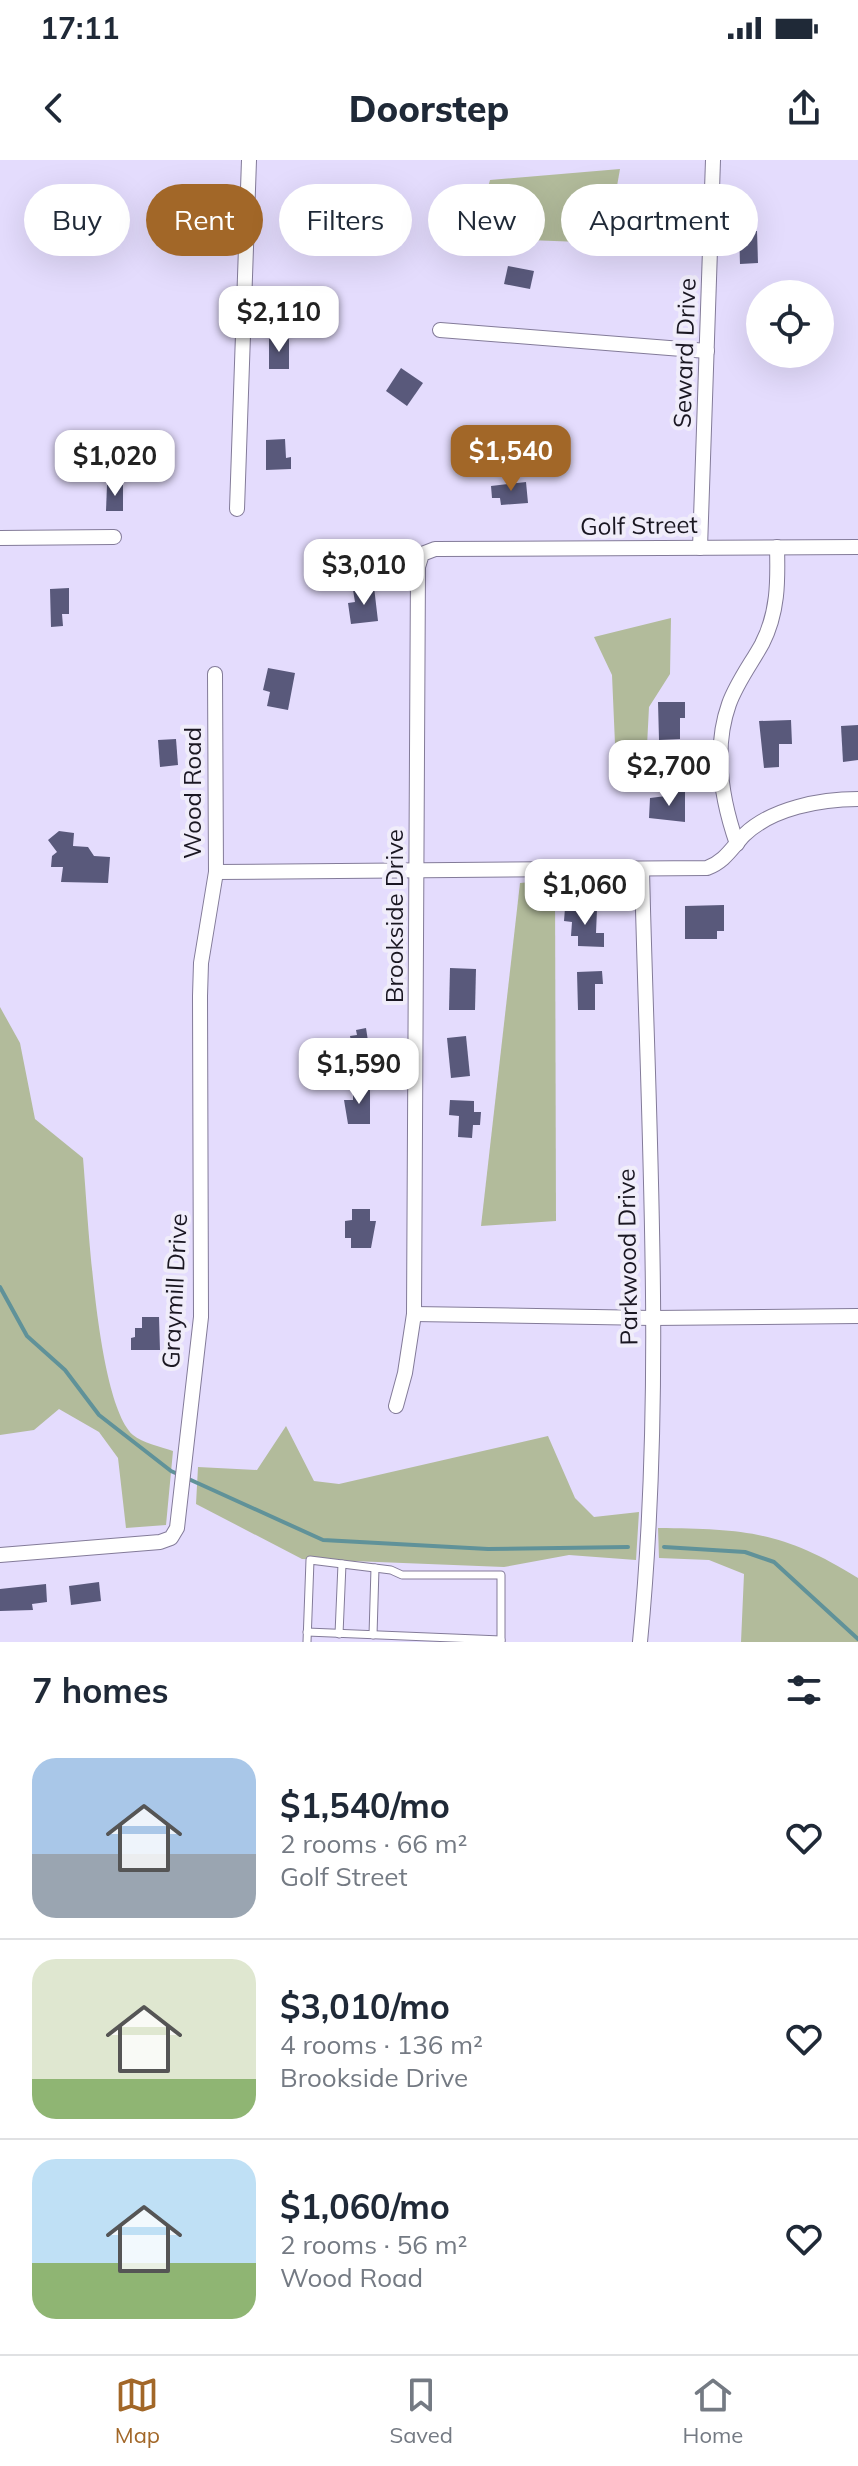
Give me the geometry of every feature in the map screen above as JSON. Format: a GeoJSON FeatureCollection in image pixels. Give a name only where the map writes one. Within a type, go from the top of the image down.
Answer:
{"type":"FeatureCollection","features":[{"type":"Feature","properties":{"kind":"street"},"geometry":{"type":"LineString","coordinates":[[237,509],[249,160]]}},
{"type":"Feature","properties":{"kind":"street","name":"Seward Drive"},"geometry":{"type":"LineString","coordinates":[[700,548],[713,160]]}},
{"type":"Feature","properties":{"kind":"street"},"geometry":{"type":"LineString","coordinates":[[440,330],[707,351]]}},
{"type":"Feature","properties":{"kind":"street"},"geometry":{"type":"LineString","coordinates":[[0,538],[114,537]]}},
{"type":"Feature","properties":{"kind":"street"},"geometry":{"type":"LineString","coordinates":[[737,844],[723,788],[722,731],[736,687],[771,625],[778,584],[777,547]]}},
{"type":"Feature","properties":{"kind":"street","name":"Golf Street"},"geometry":{"type":"LineString","coordinates":[[422,554],[435,549],[858,547]]}},
{"type":"Feature","properties":{"kind":"street","name":"Brookside Drive"},"geometry":{"type":"LineString","coordinates":[[396,1406],[405,1373],[414,1314],[418,567],[422,554]]}},
{"type":"Feature","properties":{"kind":"street","name":"Wood Road"},"geometry":{"type":"LineString","coordinates":[[215,674],[216,872],[417,873],[707,868],[719,863],[757,826],[792,808],[827,800],[858,799]]}},
{"type":"Feature","properties":{"kind":"street","name":"Parkwood Drive"},"geometry":{"type":"LineString","coordinates":[[640,1642],[651,1527],[652,1318],[642,870]]}},
{"type":"Feature","properties":{"kind":"street","name":"Graymill Drive"},"geometry":{"type":"LineString","coordinates":[[0,1555],[166,1541],[177,1528],[201,1317],[201,963],[216,872]]}},
{"type":"Feature","properties":{"kind":"street"},"geometry":{"type":"LineString","coordinates":[[414,1314],[652,1318],[858,1316]]}},
{"type":"Feature","properties":{"kind":"lane"},"geometry":{"type":"LineString","coordinates":[[307,1632],[501,1641],[501,1575],[402,1575],[375,1568],[310,1560],[307,1632],[307,1642]]}},
{"type":"Feature","properties":{"kind":"lane"},"geometry":{"type":"LineString","coordinates":[[339,1634],[342,1564]]}},
{"type":"Feature","properties":{"kind":"lane"},"geometry":{"type":"LineString","coordinates":[[373,1635],[375,1568]]}},
{"type":"Feature","properties":{"kind":"green space"},"geometry":{"type":"Polygon","coordinates":[[[620,169],[617,184],[561,184],[561,241],[545,241],[545,184],[489,184],[490,180],[620,169]]]}},
{"type":"Feature","properties":{"kind":"green space"},"geometry":{"type":"Polygon","coordinates":[[[671,618],[670,674],[649,707],[647,746],[615,744],[612,675],[594,637],[671,618]]]}},
{"type":"Feature","properties":{"kind":"green space"},"geometry":{"type":"Polygon","coordinates":[[[555,880],[556,1221],[481,1226],[520,883],[555,880]]]}},
{"type":"Feature","properties":{"kind":"green space"},"geometry":{"type":"Polygon","coordinates":[[[0,1007],[20,1043],[35,1119],[83,1158],[96,1304],[110,1385],[120,1416],[133,1435],[173,1451],[166,1525],[126,1528],[118,1458],[99,1432],[59,1409],[34,1430],[0,1435],[0,1007]]]}},
{"type":"Feature","properties":{"kind":"green space"},"geometry":{"type":"Polygon","coordinates":[[[286,1426],[314,1481],[339,1484],[548,1436],[575,1498],[594,1517],[639,1512],[636,1560],[569,1555],[504,1567],[302,1559],[196,1504],[198,1467],[257,1470],[286,1426]]]}},
{"type":"Feature","properties":{"kind":"green space"},"geometry":{"type":"Polygon","coordinates":[[[658,1528],[762,1536],[807,1550],[831,1562],[858,1578],[858,1642],[741,1642],[744,1574],[709,1560],[659,1558],[658,1528]]]}},
{"type":"Feature","properties":{"kind":"building"},"geometry":{"type":"Polygon","coordinates":[[[740,256],[758,256],[758,263],[740,264],[740,256]]]}},
{"type":"Feature","properties":{"kind":"building"},"geometry":{"type":"Polygon","coordinates":[[[508,266],[534,271],[530,289],[504,284],[508,266]]]}},
{"type":"Feature","properties":{"kind":"building"},"geometry":{"type":"Polygon","coordinates":[[[269,339],[289,339],[289,369],[269,369],[269,339]]]}},
{"type":"Feature","properties":{"kind":"building"},"geometry":{"type":"Polygon","coordinates":[[[401,368],[423,383],[407,406],[386,391],[401,368]]]}},
{"type":"Feature","properties":{"kind":"building"},"geometry":{"type":"Polygon","coordinates":[[[285,439],[286,458],[291,457],[291,469],[266,470],[266,440],[285,439]]]}},
{"type":"Feature","properties":{"kind":"building"},"geometry":{"type":"Polygon","coordinates":[[[526,482],[528,503],[501,505],[500,498],[492,498],[491,486],[526,482]]]}},
{"type":"Feature","properties":{"kind":"building"},"geometry":{"type":"Polygon","coordinates":[[[107,485],[123,485],[123,511],[106,511],[107,485]]]}},
{"type":"Feature","properties":{"kind":"building"},"geometry":{"type":"Polygon","coordinates":[[[374,587],[378,621],[351,624],[348,603],[355,602],[353,590],[374,587]]]}},
{"type":"Feature","properties":{"kind":"building"},"geometry":{"type":"Polygon","coordinates":[[[69,588],[69,614],[62,614],[63,626],[51,627],[50,589],[69,588]]]}},
{"type":"Feature","properties":{"kind":"building"},"geometry":{"type":"Polygon","coordinates":[[[268,668],[295,673],[288,710],[267,706],[270,692],[263,690],[268,668]]]}},
{"type":"Feature","properties":{"kind":"building"},"geometry":{"type":"Polygon","coordinates":[[[658,702],[685,702],[685,718],[680,718],[680,739],[659,740],[658,702]]]}},
{"type":"Feature","properties":{"kind":"building"},"geometry":{"type":"Polygon","coordinates":[[[791,720],[792,744],[779,744],[779,767],[764,768],[759,721],[791,720]]]}},
{"type":"Feature","properties":{"kind":"building"},"geometry":{"type":"Polygon","coordinates":[[[858,725],[858,760],[843,762],[841,726],[858,725]]]}},
{"type":"Feature","properties":{"kind":"building"},"geometry":{"type":"Polygon","coordinates":[[[176,739],[178,765],[160,767],[158,740],[176,739]]]}},
{"type":"Feature","properties":{"kind":"building"},"geometry":{"type":"Polygon","coordinates":[[[685,792],[685,822],[649,818],[650,798],[685,792]]]}},
{"type":"Feature","properties":{"kind":"building"},"geometry":{"type":"Polygon","coordinates":[[[59,831],[74,833],[73,846],[88,847],[94,856],[110,857],[108,883],[61,882],[63,867],[51,867],[52,856],[57,852],[48,840],[59,831]]]}},
{"type":"Feature","properties":{"kind":"building"},"geometry":{"type":"Polygon","coordinates":[[[724,905],[724,931],[717,931],[717,939],[685,939],[685,906],[724,905]]]}},
{"type":"Feature","properties":{"kind":"building"},"geometry":{"type":"Polygon","coordinates":[[[565,908],[597,909],[596,933],[604,933],[604,947],[578,946],[578,936],[571,936],[572,922],[564,921],[565,908]]]}},
{"type":"Feature","properties":{"kind":"building"},"geometry":{"type":"Polygon","coordinates":[[[450,968],[476,969],[475,1010],[449,1010],[450,968]]]}},
{"type":"Feature","properties":{"kind":"building"},"geometry":{"type":"Polygon","coordinates":[[[602,971],[603,984],[595,984],[595,1010],[578,1010],[577,972],[602,971]]]}},
{"type":"Feature","properties":{"kind":"building"},"geometry":{"type":"Polygon","coordinates":[[[366,1028],[372,1067],[356,1069],[355,1062],[348,1063],[343,1042],[351,1041],[350,1036],[357,1035],[356,1030],[366,1028]]]}},
{"type":"Feature","properties":{"kind":"building"},"geometry":{"type":"Polygon","coordinates":[[[466,1036],[470,1076],[451,1078],[447,1038],[466,1036]]]}},
{"type":"Feature","properties":{"kind":"building"},"geometry":{"type":"Polygon","coordinates":[[[353,1085],[370,1085],[370,1124],[348,1124],[344,1100],[353,1100],[353,1085]]]}},
{"type":"Feature","properties":{"kind":"building"},"geometry":{"type":"Polygon","coordinates":[[[450,1100],[474,1101],[474,1112],[481,1112],[480,1125],[473,1125],[472,1138],[458,1137],[459,1116],[449,1115],[450,1100]]]}},
{"type":"Feature","properties":{"kind":"building"},"geometry":{"type":"Polygon","coordinates":[[[352,1209],[370,1209],[370,1221],[376,1221],[371,1248],[351,1248],[351,1238],[345,1238],[345,1221],[352,1220],[352,1209]]]}},
{"type":"Feature","properties":{"kind":"building"},"geometry":{"type":"Polygon","coordinates":[[[142,1317],[159,1317],[160,1350],[131,1350],[131,1338],[135,1337],[135,1328],[142,1328],[142,1317]]]}},
{"type":"Feature","properties":{"kind":"building"},"geometry":{"type":"Polygon","coordinates":[[[99,1582],[101,1601],[71,1605],[69,1586],[99,1582]]]}},
{"type":"Feature","properties":{"kind":"building"},"geometry":{"type":"Polygon","coordinates":[[[46,1584],[47,1602],[32,1604],[33,1610],[0,1611],[0,1589],[46,1584]]]}},
{"type":"Feature","properties":{"kind":"waterway"},"geometry":{"type":"LineString","coordinates":[[0,1287],[27,1336],[65,1370],[99,1415],[171,1471],[323,1540],[488,1549],[628,1547]]}},
{"type":"Feature","properties":{"kind":"waterway"},"geometry":{"type":"LineString","coordinates":[[664,1547],[745,1552],[774,1562],[858,1639]]}}]}
